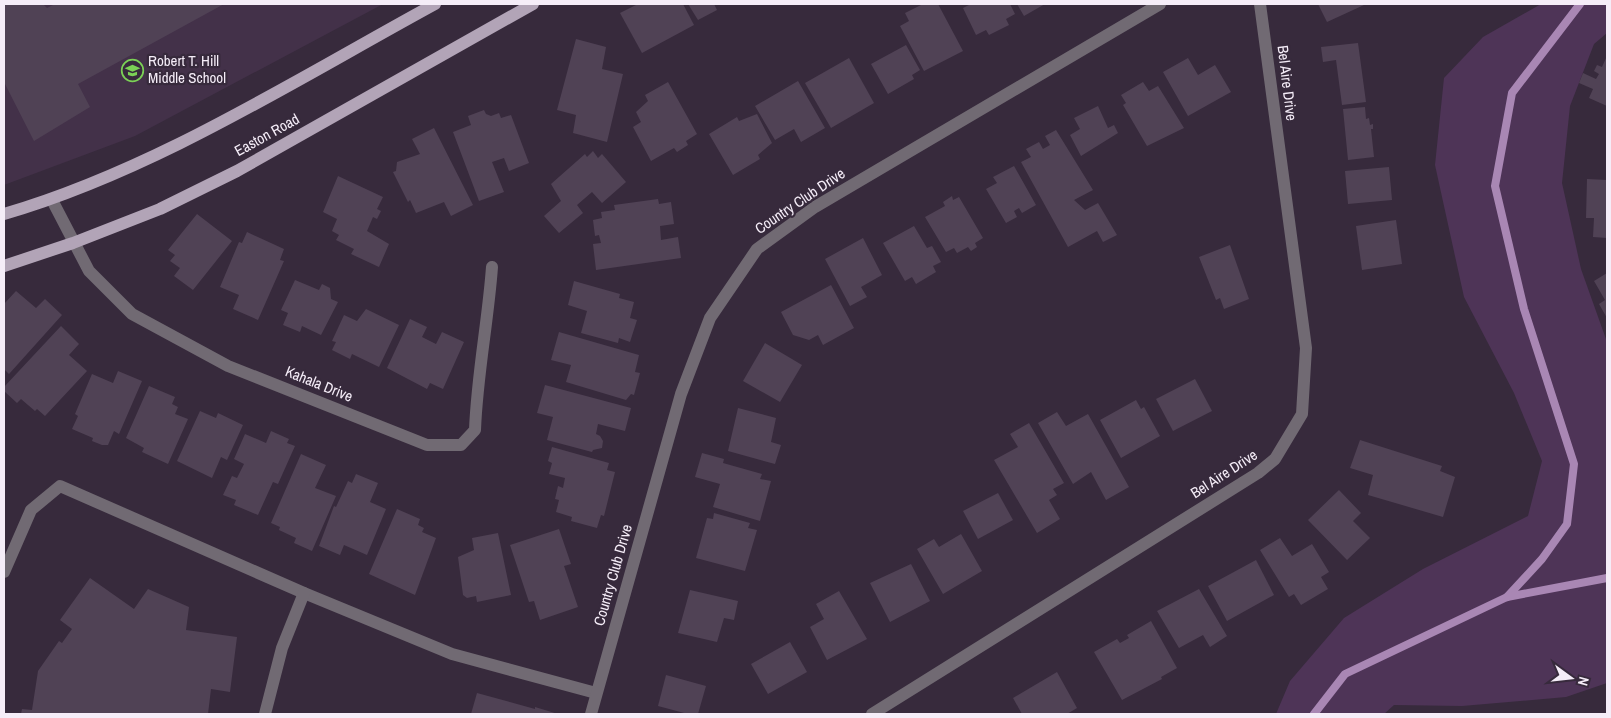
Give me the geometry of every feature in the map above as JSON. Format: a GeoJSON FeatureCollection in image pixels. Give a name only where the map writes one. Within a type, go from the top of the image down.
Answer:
{"type":"FeatureCollection","features":[{"type":"Feature","properties":{"kind":"main road"},"geometry":{"type":"LineString","coordinates":[[4,214],[52,200],[171,149],[435,4]]}},
{"type":"Feature","properties":{"kind":"main road","name":"Easton Road"},"geometry":{"type":"LineString","coordinates":[[4,266],[73,243],[160,209],[237,171],[533,4]]}},
{"type":"Feature","properties":{"kind":"street","name":"Country Club Drive"},"geometry":{"type":"LineString","coordinates":[[590,714],[681,394],[710,318],[757,249],[815,207],[1160,4]]}},
{"type":"Feature","properties":{"kind":"street","name":"Bel Aire Drive"},"geometry":{"type":"LineString","coordinates":[[872,714],[1258,473],[1275,460],[1302,414],[1306,348],[1260,4]]}},
{"type":"Feature","properties":{"kind":"street","name":"Kahala Drive"},"geometry":{"type":"LineString","coordinates":[[52,200],[89,271],[132,314],[228,366],[428,445],[461,445],[475,430],[477,384],[488,323],[492,267]]}},
{"type":"Feature","properties":{"kind":"street"},"geometry":{"type":"LineString","coordinates":[[4,572],[31,510],[60,486],[304,593],[452,654],[596,693]]}},
{"type":"Feature","properties":{"kind":"street"},"geometry":{"type":"LineString","coordinates":[[265,714],[282,648],[304,593]]}},
{"type":"Feature","properties":{"kind":"shaded area","name":"Robert T. Hill Middle School"},"geometry":{"type":"Polygon","coordinates":[[[4,4],[383,4],[135,136],[4,185],[4,4]]]}},
{"type":"Feature","properties":{"kind":"shaded area"},"geometry":{"type":"Polygon","coordinates":[[[1541,4],[1607,4],[1607,33],[1594,44],[1570,106],[1562,183],[1581,269],[1607,342],[1607,683],[1566,697],[1462,706],[1394,705],[1384,714],[1276,714],[1290,681],[1344,618],[1423,569],[1528,516],[1542,461],[1514,393],[1464,297],[1435,165],[1444,78],[1483,37],[1541,4]]]}},
{"type":"Feature","properties":{"kind":"building"},"geometry":{"type":"Polygon","coordinates":[[[4,4],[43,4],[47,8],[55,4],[224,4],[78,84],[90,107],[34,141],[4,82],[4,4]]]}},
{"type":"Feature","properties":{"kind":"building"},"geometry":{"type":"Polygon","coordinates":[[[638,4],[683,4],[694,25],[642,53],[620,13],[638,4]]]}},
{"type":"Feature","properties":{"kind":"building"},"geometry":{"type":"Polygon","coordinates":[[[688,4],[714,4],[717,10],[698,20],[688,4]]]}},
{"type":"Feature","properties":{"kind":"building"},"geometry":{"type":"Polygon","coordinates":[[[923,4],[938,4],[963,51],[924,71],[900,26],[909,21],[905,13],[923,4]]]}},
{"type":"Feature","properties":{"kind":"building"},"geometry":{"type":"Polygon","coordinates":[[[971,4],[1010,4],[1015,14],[1006,19],[1009,25],[989,35],[986,30],[976,35],[963,8],[971,4]]]}},
{"type":"Feature","properties":{"kind":"building"},"geometry":{"type":"Polygon","coordinates":[[[1017,4],[1045,4],[1024,16],[1017,4]]]}},
{"type":"Feature","properties":{"kind":"building"},"geometry":{"type":"Polygon","coordinates":[[[1318,4],[1363,4],[1364,5],[1327,22],[1318,4]]]}},
{"type":"Feature","properties":{"kind":"building"},"geometry":{"type":"Polygon","coordinates":[[[576,39],[606,47],[602,69],[623,74],[607,142],[573,133],[576,115],[557,110],[576,39]]]}},
{"type":"Feature","properties":{"kind":"building"},"geometry":{"type":"Polygon","coordinates":[[[1358,43],[1366,102],[1342,105],[1336,60],[1323,62],[1321,47],[1358,43]]]}},
{"type":"Feature","properties":{"kind":"building"},"geometry":{"type":"Polygon","coordinates":[[[906,45],[920,70],[912,75],[914,79],[888,94],[871,64],[906,45]]]}},
{"type":"Feature","properties":{"kind":"building"},"geometry":{"type":"Polygon","coordinates":[[[1607,56],[1607,106],[1589,98],[1593,89],[1579,83],[1583,73],[1596,79],[1599,74],[1594,71],[1597,65],[1602,67],[1607,56]]]}},
{"type":"Feature","properties":{"kind":"building"},"geometry":{"type":"Polygon","coordinates":[[[849,58],[874,103],[831,128],[805,83],[849,58]]]}},
{"type":"Feature","properties":{"kind":"building"},"geometry":{"type":"Polygon","coordinates":[[[1188,58],[1198,75],[1215,65],[1231,92],[1188,116],[1163,72],[1188,58]]]}},
{"type":"Feature","properties":{"kind":"building"},"geometry":{"type":"Polygon","coordinates":[[[798,81],[825,128],[801,142],[794,129],[775,140],[755,106],[798,81]]]}},
{"type":"Feature","properties":{"kind":"building"},"geometry":{"type":"Polygon","coordinates":[[[668,82],[697,134],[686,141],[688,145],[677,152],[674,148],[651,161],[633,127],[641,122],[636,112],[648,101],[645,95],[668,82]]]}},
{"type":"Feature","properties":{"kind":"building"},"geometry":{"type":"Polygon","coordinates":[[[1143,82],[1149,91],[1158,86],[1184,128],[1147,146],[1123,105],[1126,103],[1121,95],[1143,82]]]}},
{"type":"Feature","properties":{"kind":"building"},"geometry":{"type":"Polygon","coordinates":[[[1098,106],[1108,128],[1114,125],[1118,133],[1081,156],[1070,135],[1080,129],[1074,118],[1098,106]]]}},
{"type":"Feature","properties":{"kind":"building"},"geometry":{"type":"Polygon","coordinates":[[[1365,107],[1366,119],[1369,118],[1370,125],[1373,124],[1373,129],[1371,129],[1374,157],[1348,160],[1343,109],[1365,107]]]}},
{"type":"Feature","properties":{"kind":"building"},"geometry":{"type":"Polygon","coordinates":[[[484,110],[486,114],[491,116],[499,113],[501,118],[511,115],[529,163],[509,171],[504,158],[492,162],[504,192],[479,201],[453,132],[471,125],[468,116],[484,110]]]}},
{"type":"Feature","properties":{"kind":"building"},"geometry":{"type":"Polygon","coordinates":[[[757,114],[772,143],[758,155],[760,159],[733,175],[709,134],[737,117],[739,121],[757,114]]]}},
{"type":"Feature","properties":{"kind":"building"},"geometry":{"type":"Polygon","coordinates":[[[434,128],[473,205],[451,216],[444,202],[416,213],[410,200],[408,202],[393,172],[396,171],[397,162],[420,154],[412,139],[434,128]]]}},
{"type":"Feature","properties":{"kind":"building"},"geometry":{"type":"Polygon","coordinates":[[[1056,130],[1093,190],[1074,200],[1085,210],[1098,203],[1117,235],[1103,242],[1097,231],[1068,247],[1021,162],[1031,157],[1026,149],[1039,142],[1043,149],[1050,145],[1045,136],[1056,130]]]}},
{"type":"Feature","properties":{"kind":"building"},"geometry":{"type":"Polygon","coordinates":[[[593,151],[598,158],[602,154],[626,182],[602,203],[592,192],[577,205],[583,213],[559,233],[544,216],[561,201],[551,184],[585,154],[587,157],[593,151]]]}},
{"type":"Feature","properties":{"kind":"building"},"geometry":{"type":"Polygon","coordinates":[[[1014,166],[1036,205],[1022,213],[1019,208],[1014,211],[1017,217],[1006,223],[986,189],[997,183],[993,177],[1014,166]]]}},
{"type":"Feature","properties":{"kind":"building"},"geometry":{"type":"Polygon","coordinates":[[[1389,167],[1392,200],[1348,204],[1345,171],[1389,167]]]}},
{"type":"Feature","properties":{"kind":"building"},"geometry":{"type":"Polygon","coordinates":[[[338,176],[383,197],[377,209],[381,211],[377,219],[373,217],[367,231],[389,244],[379,267],[351,254],[354,249],[336,240],[339,235],[332,231],[337,219],[323,212],[338,176]]]}},
{"type":"Feature","properties":{"kind":"building"},"geometry":{"type":"Polygon","coordinates":[[[1587,179],[1607,180],[1607,238],[1593,237],[1594,218],[1586,218],[1587,179]]]}},
{"type":"Feature","properties":{"kind":"building"},"geometry":{"type":"Polygon","coordinates":[[[952,196],[953,200],[959,197],[983,238],[975,243],[977,247],[971,251],[968,247],[957,253],[954,248],[946,252],[925,217],[945,206],[943,202],[952,196]]]}},
{"type":"Feature","properties":{"kind":"building"},"geometry":{"type":"Polygon","coordinates":[[[658,199],[659,204],[671,202],[674,224],[660,226],[661,240],[678,237],[681,258],[596,270],[593,244],[601,243],[599,235],[595,236],[593,220],[602,218],[601,212],[615,210],[614,205],[658,199]]]}},
{"type":"Feature","properties":{"kind":"building"},"geometry":{"type":"Polygon","coordinates":[[[197,214],[232,241],[193,290],[174,276],[180,268],[170,261],[175,255],[168,250],[197,214]]]}},
{"type":"Feature","properties":{"kind":"building"},"geometry":{"type":"Polygon","coordinates":[[[1396,220],[1402,264],[1362,270],[1356,226],[1396,220]]]}},
{"type":"Feature","properties":{"kind":"building"},"geometry":{"type":"Polygon","coordinates":[[[914,226],[927,248],[932,246],[941,262],[933,266],[936,272],[916,284],[912,277],[905,281],[883,243],[914,226]]]}},
{"type":"Feature","properties":{"kind":"building"},"geometry":{"type":"Polygon","coordinates":[[[247,232],[284,249],[280,260],[284,261],[258,320],[233,309],[239,295],[220,287],[239,242],[242,243],[247,232]]]}},
{"type":"Feature","properties":{"kind":"building"},"geometry":{"type":"Polygon","coordinates":[[[863,238],[882,275],[861,287],[867,297],[850,306],[825,259],[863,238]]]}},
{"type":"Feature","properties":{"kind":"building"},"geometry":{"type":"Polygon","coordinates":[[[1230,245],[1249,299],[1224,309],[1220,298],[1216,300],[1199,257],[1230,245]]]}},
{"type":"Feature","properties":{"kind":"building"},"geometry":{"type":"Polygon","coordinates":[[[1607,273],[1607,318],[1599,304],[1605,300],[1594,281],[1607,273]]]}},
{"type":"Feature","properties":{"kind":"building"},"geometry":{"type":"Polygon","coordinates":[[[295,280],[319,290],[322,284],[330,288],[331,299],[338,302],[321,335],[302,326],[300,332],[283,325],[288,313],[281,310],[295,280]]]}},
{"type":"Feature","properties":{"kind":"building"},"geometry":{"type":"Polygon","coordinates":[[[574,281],[620,294],[619,298],[634,302],[630,318],[637,320],[630,342],[619,338],[618,343],[581,333],[587,311],[568,305],[574,281]]]}},
{"type":"Feature","properties":{"kind":"building"},"geometry":{"type":"Polygon","coordinates":[[[831,285],[854,328],[823,345],[818,335],[809,340],[793,335],[781,312],[831,285]]]}},
{"type":"Feature","properties":{"kind":"building"},"geometry":{"type":"Polygon","coordinates":[[[16,291],[36,308],[45,299],[62,315],[9,374],[4,369],[4,304],[16,291]]]}},
{"type":"Feature","properties":{"kind":"building"},"geometry":{"type":"Polygon","coordinates":[[[366,309],[399,325],[379,367],[352,354],[350,359],[332,350],[336,342],[332,341],[344,315],[357,321],[366,309]]]}},
{"type":"Feature","properties":{"kind":"building"},"geometry":{"type":"Polygon","coordinates":[[[410,319],[427,327],[422,337],[436,344],[442,332],[464,342],[443,389],[430,383],[427,389],[387,368],[410,319]]]}},
{"type":"Feature","properties":{"kind":"building"},"geometry":{"type":"Polygon","coordinates":[[[61,326],[79,344],[69,355],[87,371],[45,416],[37,409],[35,411],[21,399],[17,403],[4,391],[4,387],[61,326]]]}},
{"type":"Feature","properties":{"kind":"building"},"geometry":{"type":"Polygon","coordinates":[[[559,332],[639,355],[635,372],[640,373],[634,395],[631,394],[626,400],[566,382],[571,365],[551,360],[559,332]]]}},
{"type":"Feature","properties":{"kind":"building"},"geometry":{"type":"Polygon","coordinates":[[[765,343],[802,365],[780,402],[743,381],[765,343]]]}},
{"type":"Feature","properties":{"kind":"building"},"geometry":{"type":"Polygon","coordinates":[[[118,371],[142,381],[119,434],[114,431],[108,445],[102,445],[92,441],[93,438],[72,429],[78,416],[75,414],[92,374],[113,383],[118,371]]]}},
{"type":"Feature","properties":{"kind":"building"},"geometry":{"type":"Polygon","coordinates":[[[1195,379],[1212,411],[1173,431],[1156,399],[1195,379]]]}},
{"type":"Feature","properties":{"kind":"building"},"geometry":{"type":"Polygon","coordinates":[[[545,385],[631,408],[625,431],[598,424],[596,434],[603,441],[602,448],[592,452],[547,440],[553,417],[537,413],[545,385]]]}},
{"type":"Feature","properties":{"kind":"building"},"geometry":{"type":"Polygon","coordinates":[[[149,386],[175,397],[172,404],[178,407],[175,414],[188,419],[168,464],[142,452],[144,448],[126,438],[149,386]]]}},
{"type":"Feature","properties":{"kind":"building"},"geometry":{"type":"Polygon","coordinates":[[[1136,400],[1141,409],[1144,407],[1160,436],[1121,458],[1100,420],[1136,400]]]}},
{"type":"Feature","properties":{"kind":"building"},"geometry":{"type":"Polygon","coordinates":[[[738,408],[776,418],[771,442],[781,445],[775,464],[728,451],[738,408]]]}},
{"type":"Feature","properties":{"kind":"building"},"geometry":{"type":"Polygon","coordinates":[[[200,411],[216,418],[218,413],[243,425],[227,460],[221,457],[212,478],[177,461],[200,411]]]}},
{"type":"Feature","properties":{"kind":"building"},"geometry":{"type":"Polygon","coordinates":[[[1057,412],[1066,426],[1088,414],[1129,487],[1106,500],[1091,472],[1073,484],[1038,423],[1057,412]]]}},
{"type":"Feature","properties":{"kind":"building"},"geometry":{"type":"Polygon","coordinates":[[[1029,423],[1064,483],[1053,489],[1057,495],[1049,500],[1060,519],[1037,533],[994,460],[1018,447],[1010,434],[1029,423]]]}},
{"type":"Feature","properties":{"kind":"building"},"geometry":{"type":"Polygon","coordinates":[[[271,431],[289,439],[287,443],[295,446],[278,484],[273,482],[258,515],[234,505],[236,500],[223,495],[232,476],[237,478],[244,464],[234,459],[245,434],[266,443],[271,431]]]}},
{"type":"Feature","properties":{"kind":"building"},"geometry":{"type":"Polygon","coordinates":[[[1360,440],[1442,466],[1440,471],[1455,477],[1443,517],[1368,495],[1373,475],[1350,468],[1360,440]]]}},
{"type":"Feature","properties":{"kind":"building"},"geometry":{"type":"Polygon","coordinates":[[[552,447],[609,463],[607,470],[615,472],[604,516],[601,515],[597,528],[571,521],[572,517],[556,512],[559,500],[555,499],[558,486],[563,488],[565,478],[549,474],[552,463],[548,461],[552,447]]]}},
{"type":"Feature","properties":{"kind":"building"},"geometry":{"type":"Polygon","coordinates":[[[702,453],[724,459],[723,463],[762,474],[760,479],[771,481],[760,521],[713,507],[720,484],[695,477],[702,453]]]}},
{"type":"Feature","properties":{"kind":"building"},"geometry":{"type":"Polygon","coordinates":[[[301,454],[326,465],[315,488],[336,496],[312,551],[294,543],[296,538],[279,530],[280,527],[271,523],[301,454]]]}},
{"type":"Feature","properties":{"kind":"building"},"geometry":{"type":"Polygon","coordinates":[[[356,474],[378,483],[370,502],[386,509],[367,555],[344,545],[340,555],[319,546],[334,506],[336,507],[348,481],[352,483],[356,474]]]}},
{"type":"Feature","properties":{"kind":"building"},"geometry":{"type":"Polygon","coordinates":[[[1339,490],[1361,513],[1353,521],[1370,538],[1347,560],[1308,520],[1339,490]]]}},
{"type":"Feature","properties":{"kind":"building"},"geometry":{"type":"Polygon","coordinates":[[[998,493],[1013,520],[978,539],[963,511],[998,493]]]}},
{"type":"Feature","properties":{"kind":"building"},"geometry":{"type":"Polygon","coordinates":[[[397,509],[420,519],[418,525],[424,528],[422,532],[436,538],[415,595],[369,574],[397,509]]]}},
{"type":"Feature","properties":{"kind":"building"},"geometry":{"type":"Polygon","coordinates":[[[714,513],[750,523],[748,528],[757,530],[745,571],[696,558],[707,518],[713,519],[714,513]]]}},
{"type":"Feature","properties":{"kind":"building"},"geometry":{"type":"Polygon","coordinates":[[[559,529],[571,564],[564,566],[578,607],[540,620],[534,601],[529,602],[510,545],[559,529]]]}},
{"type":"Feature","properties":{"kind":"building"},"geometry":{"type":"Polygon","coordinates":[[[498,533],[511,595],[477,602],[476,596],[467,598],[463,595],[458,557],[474,550],[472,538],[498,533]]]}},
{"type":"Feature","properties":{"kind":"building"},"geometry":{"type":"Polygon","coordinates":[[[961,534],[982,571],[943,594],[917,549],[934,539],[939,547],[961,534]]]}},
{"type":"Feature","properties":{"kind":"building"},"geometry":{"type":"Polygon","coordinates":[[[1280,538],[1292,556],[1312,544],[1329,572],[1321,577],[1328,589],[1301,605],[1294,594],[1289,597],[1260,550],[1280,538]]]}},
{"type":"Feature","properties":{"kind":"building"},"geometry":{"type":"Polygon","coordinates":[[[1256,560],[1274,595],[1227,621],[1208,586],[1256,560]]]}},
{"type":"Feature","properties":{"kind":"building"},"geometry":{"type":"Polygon","coordinates":[[[911,564],[930,601],[890,622],[870,583],[911,564]]]}},
{"type":"Feature","properties":{"kind":"building"},"geometry":{"type":"Polygon","coordinates":[[[90,578],[134,609],[148,589],[189,607],[186,630],[237,637],[230,692],[211,689],[208,714],[21,714],[22,709],[32,710],[38,671],[59,641],[62,643],[72,629],[60,620],[90,578]]]}},
{"type":"Feature","properties":{"kind":"building"},"geometry":{"type":"Polygon","coordinates":[[[1199,589],[1227,636],[1210,647],[1203,635],[1179,648],[1157,611],[1199,589]]]}},
{"type":"Feature","properties":{"kind":"building"},"geometry":{"type":"Polygon","coordinates":[[[690,590],[738,601],[734,620],[724,618],[717,642],[678,633],[690,590]]]}},
{"type":"Feature","properties":{"kind":"building"},"geometry":{"type":"Polygon","coordinates":[[[839,591],[867,639],[827,660],[810,627],[824,619],[816,604],[839,591]]]}},
{"type":"Feature","properties":{"kind":"building"},"geometry":{"type":"Polygon","coordinates":[[[1151,621],[1177,668],[1161,677],[1162,679],[1122,700],[1094,652],[1117,639],[1120,643],[1129,638],[1127,635],[1151,621]]]}},
{"type":"Feature","properties":{"kind":"building"},"geometry":{"type":"Polygon","coordinates":[[[790,642],[807,672],[768,694],[751,664],[790,642]]]}},
{"type":"Feature","properties":{"kind":"building"},"geometry":{"type":"Polygon","coordinates":[[[1057,672],[1077,708],[1067,714],[1022,714],[1013,698],[1057,672]]]}},
{"type":"Feature","properties":{"kind":"building"},"geometry":{"type":"Polygon","coordinates":[[[666,675],[706,686],[698,714],[688,714],[658,706],[666,675]]]}},
{"type":"Feature","properties":{"kind":"building"},"geometry":{"type":"Polygon","coordinates":[[[477,693],[535,709],[535,707],[558,714],[471,714],[477,693]]]}},
{"type":"Feature","properties":{"kind":"waterway"},"geometry":{"type":"LineString","coordinates":[[1507,597],[1542,559],[1567,524],[1574,464],[1524,309],[1495,186],[1512,93],[1580,4]]}},
{"type":"Feature","properties":{"kind":"waterway"},"geometry":{"type":"LineString","coordinates":[[1314,714],[1345,674],[1507,597],[1607,578]]}},
{"type":"Feature","properties":{"kind":"place","name":"Robert T. Hill Middle School"},"geometry":{"type":"Point","coordinates":[132,70]}}]}
